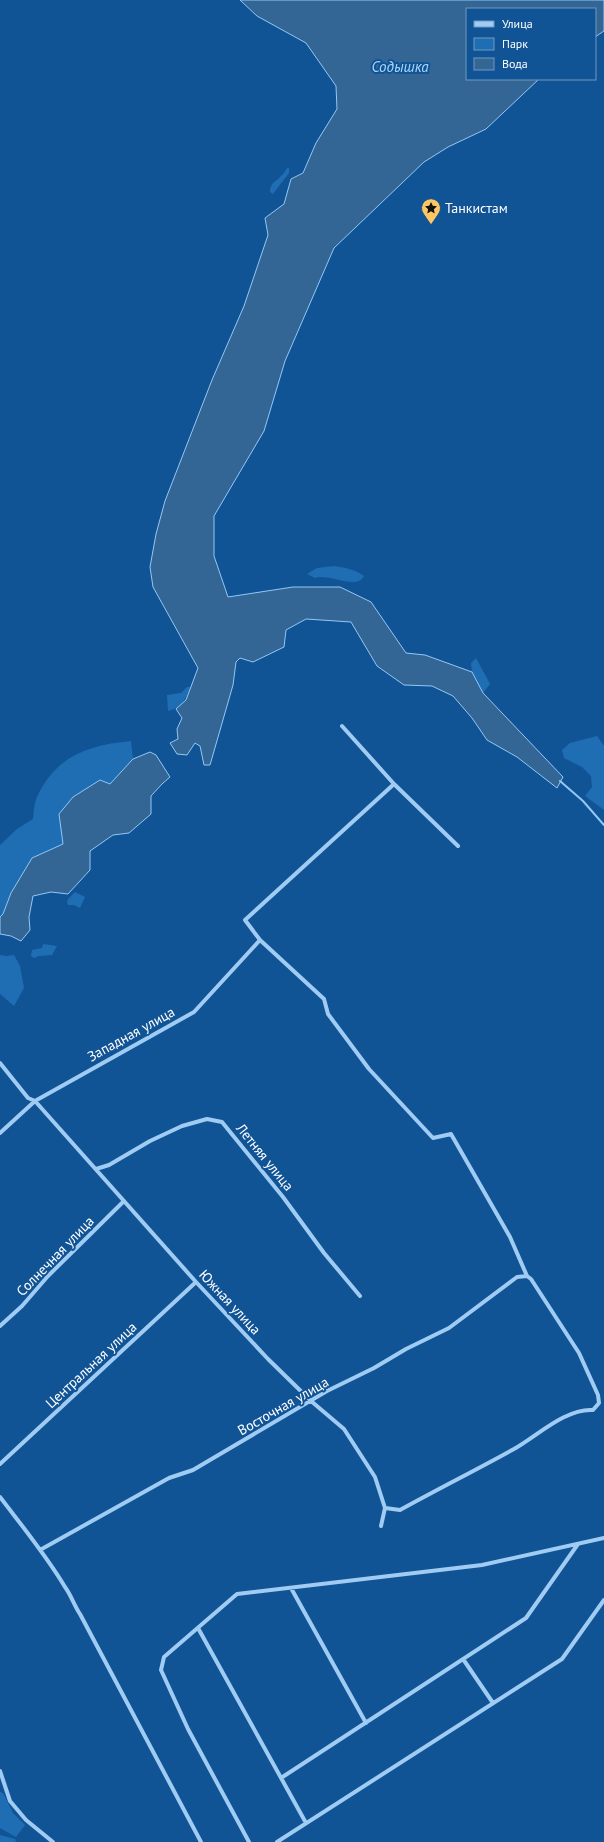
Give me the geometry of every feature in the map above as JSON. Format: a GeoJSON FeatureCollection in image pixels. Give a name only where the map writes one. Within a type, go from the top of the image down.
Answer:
{"type":"FeatureCollection","features":[{"type":"Feature","properties":{"kind":"street"},"geometry":{"type":"LineString","coordinates":[[342,726],[394,784],[458,846]]}},
{"type":"Feature","properties":{"kind":"street"},"geometry":{"type":"LineString","coordinates":[[384,1508],[400,1510],[516,1448],[567,1416],[583,1409],[593,1410],[600,1403],[598,1395],[579,1353],[529,1278],[510,1237],[451,1134],[433,1138],[369,1069],[328,1014],[324,999],[260,940],[245,920],[394,784]]}},
{"type":"Feature","properties":{"kind":"street","name":"Западная улица"},"geometry":{"type":"LineString","coordinates":[[0,1134],[35,1101],[194,1012],[260,940]]}},
{"type":"Feature","properties":{"kind":"street","name":"Южная улица"},"geometry":{"type":"LineString","coordinates":[[0,1063],[28,1098],[35,1101],[196,1282],[268,1359],[310,1401],[344,1429],[375,1477],[384,1508],[382,1526]]}},
{"type":"Feature","properties":{"kind":"street","name":"Летняя улица"},"geometry":{"type":"LineString","coordinates":[[96,1170],[109,1165],[150,1141],[182,1126],[207,1119],[222,1122],[284,1197],[324,1253],[360,1296]]}},
{"type":"Feature","properties":{"kind":"street","name":"Солнечная улица"},"geometry":{"type":"LineString","coordinates":[[0,1326],[22,1306],[48,1276],[124,1201]]}},
{"type":"Feature","properties":{"kind":"street","name":"Восточная улица"},"geometry":{"type":"LineString","coordinates":[[40,1550],[169,1478],[193,1470],[310,1401],[374,1368],[406,1349],[449,1328],[517,1277],[529,1278]]}},
{"type":"Feature","properties":{"kind":"street","name":"Центральная улица"},"geometry":{"type":"LineString","coordinates":[[0,1464],[196,1282]]}},
{"type":"Feature","properties":{"kind":"street"},"geometry":{"type":"LineString","coordinates":[[598,1395],[604,1394]]}},
{"type":"Feature","properties":{"kind":"street"},"geometry":{"type":"LineString","coordinates":[[0,1497],[40,1550],[66,1588],[72,1603],[80,1614],[201,1842]]}},
{"type":"Feature","properties":{"kind":"street"},"geometry":{"type":"LineString","coordinates":[[249,1842],[188,1729],[161,1670],[164,1657],[237,1594],[482,1565],[604,1538]]}},
{"type":"Feature","properties":{"kind":"street"},"geometry":{"type":"LineString","coordinates":[[281,1778],[526,1618],[578,1544]]}},
{"type":"Feature","properties":{"kind":"street"},"geometry":{"type":"LineString","coordinates":[[291,1588],[366,1723]]}},
{"type":"Feature","properties":{"kind":"street"},"geometry":{"type":"LineString","coordinates":[[277,1842],[562,1658],[604,1600]]}},
{"type":"Feature","properties":{"kind":"street"},"geometry":{"type":"LineString","coordinates":[[198,1628],[306,1823]]}},
{"type":"Feature","properties":{"kind":"street"},"geometry":{"type":"LineString","coordinates":[[463,1659],[493,1703]]}},
{"type":"Feature","properties":{"kind":"street"},"geometry":{"type":"LineString","coordinates":[[0,1771],[10,1801],[26,1820],[53,1842]]}},
{"type":"Feature","properties":{"kind":"green space"},"geometry":{"type":"Polygon","coordinates":[[[287,168],[289,168],[289,173],[273,194],[270,192],[271,186],[287,168]]]}},
{"type":"Feature","properties":{"kind":"green space"},"geometry":{"type":"Polygon","coordinates":[[[334,566],[354,570],[364,576],[355,582],[349,582],[321,577],[315,578],[307,574],[317,568],[334,566]]]}},
{"type":"Feature","properties":{"kind":"green space"},"geometry":{"type":"Polygon","coordinates":[[[476,658],[490,684],[483,693],[472,672],[471,663],[476,658]]]}},
{"type":"Feature","properties":{"kind":"green space"},"geometry":{"type":"Polygon","coordinates":[[[187,687],[191,687],[183,702],[177,708],[168,711],[167,695],[181,693],[187,687]]]}},
{"type":"Feature","properties":{"kind":"green space"},"geometry":{"type":"Polygon","coordinates":[[[597,736],[604,746],[604,810],[585,796],[592,787],[591,776],[582,767],[564,758],[562,750],[570,743],[597,736]]]}},
{"type":"Feature","properties":{"kind":"green space"},"geometry":{"type":"Polygon","coordinates":[[[131,741],[133,759],[110,784],[100,780],[73,797],[63,844],[32,858],[11,893],[3,914],[0,917],[0,845],[17,829],[33,819],[37,797],[45,783],[64,762],[75,755],[101,746],[131,741]]]}},
{"type":"Feature","properties":{"kind":"green space"},"geometry":{"type":"Polygon","coordinates":[[[75,892],[85,897],[80,908],[74,905],[68,905],[67,902],[75,892]]]}},
{"type":"Feature","properties":{"kind":"green space"},"geometry":{"type":"Polygon","coordinates":[[[43,944],[57,946],[52,955],[34,958],[31,956],[32,950],[42,948],[43,944]]]}},
{"type":"Feature","properties":{"kind":"green space"},"geometry":{"type":"Polygon","coordinates":[[[0,955],[14,955],[20,966],[24,988],[14,1006],[0,994],[0,955]]]}},
{"type":"Feature","properties":{"kind":"green space"},"geometry":{"type":"Polygon","coordinates":[[[0,1792],[3,1793],[13,1813],[25,1825],[16,1837],[0,1828],[0,1792]]]}},
{"type":"Feature","properties":{"kind":"green space"},"geometry":{"type":"Polygon","coordinates":[[[0,1835],[15,1839],[16,1842],[0,1842],[0,1835]]]}},
{"type":"Feature","properties":{"kind":"water","name":"Содышка"},"geometry":{"type":"Polygon","coordinates":[[[240,0],[604,0],[604,31],[596,36],[596,8],[466,8],[466,80],[538,80],[486,129],[448,147],[424,162],[334,248],[285,361],[264,431],[214,516],[214,556],[228,597],[293,587],[340,587],[371,602],[406,653],[425,655],[472,672],[483,693],[563,777],[557,788],[517,757],[487,740],[472,718],[453,696],[432,686],[404,685],[377,666],[351,622],[306,619],[286,630],[284,647],[253,662],[240,658],[236,662],[233,685],[210,765],[204,765],[200,746],[195,743],[187,755],[177,754],[170,743],[178,739],[177,729],[182,718],[176,709],[186,700],[198,668],[153,587],[150,567],[156,534],[165,501],[212,380],[244,306],[268,235],[265,218],[284,204],[291,179],[303,173],[316,143],[337,109],[336,86],[306,43],[257,16],[240,0]]]}},
{"type":"Feature","properties":{"kind":"water"},"geometry":{"type":"Polygon","coordinates":[[[150,752],[156,755],[170,777],[151,796],[151,814],[129,833],[113,835],[90,851],[90,870],[68,894],[51,892],[33,896],[29,917],[30,930],[21,941],[11,936],[0,934],[0,917],[3,914],[11,893],[32,858],[63,844],[59,814],[73,797],[100,780],[110,784],[133,759],[150,752]]]}},
{"type":"Feature","properties":{"kind":"waterway"},"geometry":{"type":"LineString","coordinates":[[560,781],[583,801],[604,825]]}},
{"type":"Feature","properties":{"kind":"place","name":"Танкистам"},"geometry":{"type":"Point","coordinates":[431,225]}}]}
